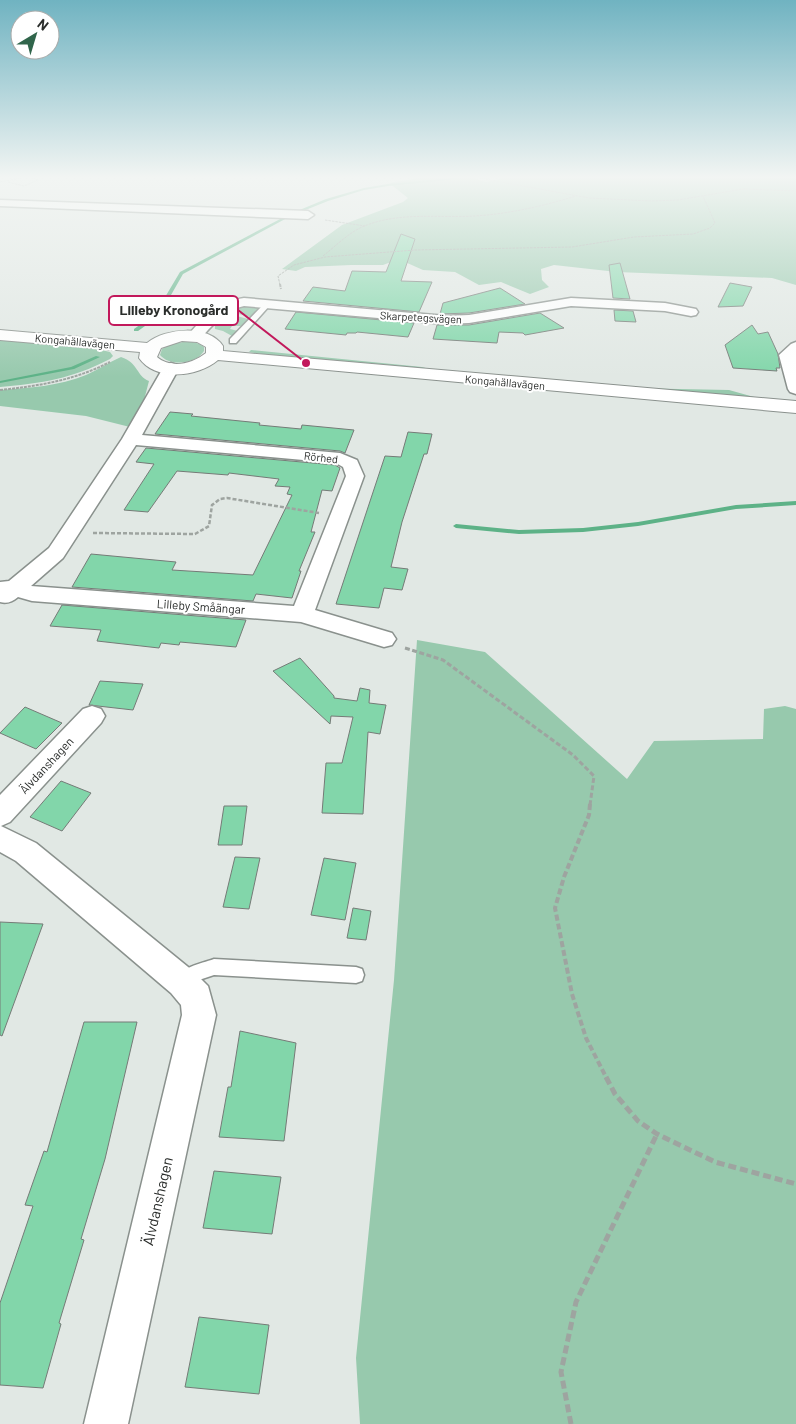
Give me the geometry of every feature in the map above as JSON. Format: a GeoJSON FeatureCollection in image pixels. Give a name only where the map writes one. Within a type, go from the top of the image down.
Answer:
{"type":"FeatureCollection","features":[{"type":"Feature","properties":{"kind":"street","name":"Skarpetegsvägen"},"geometry":{"type":"LineString","coordinates":[[194,337],[220,310],[228,305],[244,302],[446,320],[479,318],[571,302],[665,307],[691,312]]}},
{"type":"Feature","properties":{"kind":"street","name":"Kongahällavägen"},"geometry":{"type":"LineString","coordinates":[[0,335],[150,348]]}},
{"type":"Feature","properties":{"kind":"street"},"geometry":{"type":"LineString","coordinates":[[194,337],[213,343],[216,349],[214,355],[197,365],[171,368],[158,366],[150,361],[147,355],[150,348],[169,339],[194,337]]}},
{"type":"Feature","properties":{"kind":"street"},"geometry":{"type":"LineString","coordinates":[[796,347],[787,355],[796,389]]}},
{"type":"Feature","properties":{"kind":"street","name":"Kongahällavägen"},"geometry":{"type":"LineString","coordinates":[[214,355],[796,407]]}},
{"type":"Feature","properties":{"kind":"street"},"geometry":{"type":"LineString","coordinates":[[5,592],[56,553],[130,438],[171,368]]}},
{"type":"Feature","properties":{"kind":"street","name":"Rörhed"},"geometry":{"type":"LineString","coordinates":[[130,438],[340,458],[351,464],[355,476],[302,614]]}},
{"type":"Feature","properties":{"kind":"street","name":"Lilleby Småängar"},"geometry":{"type":"LineString","coordinates":[[5,592],[302,614],[384,639]]}},
{"type":"Feature","properties":{"kind":"street","name":"Älvdanshagen"},"geometry":{"type":"LineString","coordinates":[[0,814],[92,716]]}},
{"type":"Feature","properties":{"kind":"street","name":"Älvdanshagen"},"geometry":{"type":"LineString","coordinates":[[0,838],[26,852],[182,982],[196,998],[200,1016],[106,1424]]}},
{"type":"Feature","properties":{"kind":"lane"},"geometry":{"type":"LineString","coordinates":[[233,341],[267,304]]}},
{"type":"Feature","properties":{"kind":"lane"},"geometry":{"type":"LineString","coordinates":[[182,982],[191,975],[214,966],[356,975]]}},
{"type":"Feature","properties":{"kind":"path"},"geometry":{"type":"LineString","coordinates":[[323,256],[338,244]]}},
{"type":"Feature","properties":{"kind":"path"},"geometry":{"type":"LineString","coordinates":[[267,304],[282,288],[278,276],[284,269],[323,256],[460,248],[572,247],[588,244]]}},
{"type":"Feature","properties":{"kind":"path"},"geometry":{"type":"LineString","coordinates":[[0,390],[48,384],[85,374],[114,359],[130,345]]}},
{"type":"Feature","properties":{"kind":"path"},"geometry":{"type":"LineString","coordinates":[[70,533],[195,534],[210,525],[212,521],[212,505],[220,499],[227,498],[340,516]]}},
{"type":"Feature","properties":{"kind":"path"},"geometry":{"type":"LineString","coordinates":[[384,639],[410,650],[443,660],[573,755],[594,776],[589,814],[570,861],[555,908],[572,994],[586,1038],[615,1094],[638,1120],[657,1134],[715,1162],[796,1184]]}},
{"type":"Feature","properties":{"kind":"path"},"geometry":{"type":"LineString","coordinates":[[571,1424],[561,1372],[576,1302],[657,1134]]}},
{"type":"Feature","properties":{"kind":"green space"},"geometry":{"type":"Polygon","coordinates":[[[315,244],[796,244],[796,285],[772,278],[617,272],[554,265],[541,269],[542,280],[549,287],[530,294],[501,282],[479,285],[455,272],[423,270],[405,262],[391,262],[383,265],[305,267],[296,271],[282,269],[315,244]]]}},
{"type":"Feature","properties":{"kind":"green space"},"geometry":{"type":"Polygon","coordinates":[[[238,305],[260,307],[250,317],[239,314],[241,311],[234,310],[229,314],[248,319],[241,326],[232,326],[230,329],[238,331],[232,336],[215,329],[219,316],[238,305]]]}},
{"type":"Feature","properties":{"kind":"green space"},"geometry":{"type":"Polygon","coordinates":[[[0,338],[84,346],[110,352],[113,356],[96,366],[69,376],[43,382],[0,387],[0,338]]]}},
{"type":"Feature","properties":{"kind":"green space"},"geometry":{"type":"Polygon","coordinates":[[[189,341],[204,347],[204,351],[195,359],[176,362],[164,359],[160,355],[162,349],[171,344],[189,341]]]}},
{"type":"Feature","properties":{"kind":"green space"},"geometry":{"type":"Polygon","coordinates":[[[251,350],[422,367],[440,372],[280,357],[249,352],[251,350]]]}},
{"type":"Feature","properties":{"kind":"green space"},"geometry":{"type":"Polygon","coordinates":[[[121,357],[131,363],[149,381],[143,404],[130,427],[86,416],[0,406],[0,390],[55,384],[76,379],[121,357]]]}},
{"type":"Feature","properties":{"kind":"green space"},"geometry":{"type":"Polygon","coordinates":[[[627,388],[729,390],[754,397],[753,399],[627,388]]]}},
{"type":"Feature","properties":{"kind":"green space"},"geometry":{"type":"Polygon","coordinates":[[[417,640],[485,652],[627,779],[654,741],[763,739],[764,709],[785,706],[796,709],[796,1424],[360,1424],[356,1358],[394,980],[417,640]]]}},
{"type":"Feature","properties":{"kind":"building"},"geometry":{"type":"Polygon","coordinates":[[[397,244],[413,244],[401,281],[432,282],[419,312],[303,301],[313,287],[345,291],[352,271],[386,272],[397,244]]]}},
{"type":"Feature","properties":{"kind":"building"},"geometry":{"type":"Polygon","coordinates":[[[620,263],[630,299],[613,298],[609,265],[620,263]]]}},
{"type":"Feature","properties":{"kind":"building"},"geometry":{"type":"Polygon","coordinates":[[[730,283],[752,287],[743,306],[718,307],[730,283]]]}},
{"type":"Feature","properties":{"kind":"building"},"geometry":{"type":"Polygon","coordinates":[[[500,288],[525,304],[469,313],[440,314],[443,303],[500,288]]]}},
{"type":"Feature","properties":{"kind":"building"},"geometry":{"type":"Polygon","coordinates":[[[614,310],[633,311],[636,322],[615,321],[614,310]]]}},
{"type":"Feature","properties":{"kind":"building"},"geometry":{"type":"Polygon","coordinates":[[[296,312],[414,323],[408,337],[357,332],[347,333],[346,335],[285,329],[296,312]]]}},
{"type":"Feature","properties":{"kind":"building"},"geometry":{"type":"Polygon","coordinates":[[[540,313],[564,328],[525,335],[523,333],[499,332],[497,343],[433,339],[437,325],[469,325],[540,313]]]}},
{"type":"Feature","properties":{"kind":"building"},"geometry":{"type":"Polygon","coordinates":[[[752,325],[758,334],[768,332],[778,354],[780,368],[776,368],[777,371],[733,368],[725,345],[752,325]]]}},
{"type":"Feature","properties":{"kind":"building"},"geometry":{"type":"Polygon","coordinates":[[[170,412],[260,423],[259,425],[301,429],[302,425],[354,430],[345,453],[155,434],[170,412]]]}},
{"type":"Feature","properties":{"kind":"building"},"geometry":{"type":"Polygon","coordinates":[[[408,432],[432,434],[427,454],[424,454],[402,522],[391,567],[408,569],[402,590],[384,588],[379,608],[336,604],[385,456],[401,457],[408,432]]]}},
{"type":"Feature","properties":{"kind":"building"},"geometry":{"type":"Polygon","coordinates":[[[146,448],[335,465],[340,468],[332,491],[322,490],[311,532],[315,532],[299,571],[301,571],[292,598],[256,594],[253,601],[72,587],[91,554],[176,562],[172,570],[253,575],[292,495],[287,494],[290,487],[275,486],[279,479],[229,473],[228,475],[177,471],[148,512],[124,510],[154,464],[136,462],[146,448]]]}},
{"type":"Feature","properties":{"kind":"building"},"geometry":{"type":"Polygon","coordinates":[[[62,605],[246,620],[236,647],[180,642],[179,645],[161,643],[159,648],[97,641],[101,630],[50,626],[62,605]]]}},
{"type":"Feature","properties":{"kind":"building"},"geometry":{"type":"Polygon","coordinates":[[[300,658],[334,698],[357,701],[360,688],[370,690],[369,703],[386,705],[380,734],[368,732],[363,814],[322,813],[326,763],[342,763],[353,717],[331,716],[330,724],[273,671],[300,658]]]}},
{"type":"Feature","properties":{"kind":"building"},"geometry":{"type":"Polygon","coordinates":[[[100,681],[143,684],[133,710],[89,705],[100,681]]]}},
{"type":"Feature","properties":{"kind":"building"},"geometry":{"type":"Polygon","coordinates":[[[25,707],[62,723],[36,749],[0,733],[25,707]]]}},
{"type":"Feature","properties":{"kind":"building"},"geometry":{"type":"Polygon","coordinates":[[[61,781],[91,793],[62,831],[30,817],[61,781]]]}},
{"type":"Feature","properties":{"kind":"building"},"geometry":{"type":"Polygon","coordinates":[[[224,806],[247,806],[242,845],[218,845],[224,806]]]}},
{"type":"Feature","properties":{"kind":"building"},"geometry":{"type":"Polygon","coordinates":[[[235,857],[260,858],[249,909],[223,907],[235,857]]]}},
{"type":"Feature","properties":{"kind":"building"},"geometry":{"type":"Polygon","coordinates":[[[324,858],[356,863],[345,920],[311,915],[324,858]]]}},
{"type":"Feature","properties":{"kind":"building"},"geometry":{"type":"Polygon","coordinates":[[[353,908],[371,911],[366,940],[347,938],[353,908]]]}},
{"type":"Feature","properties":{"kind":"building"},"geometry":{"type":"Polygon","coordinates":[[[0,922],[43,924],[2,1036],[0,1035],[0,922]]]}},
{"type":"Feature","properties":{"kind":"building"},"geometry":{"type":"Polygon","coordinates":[[[84,1022],[137,1022],[105,1159],[81,1239],[84,1240],[59,1323],[61,1324],[43,1388],[0,1385],[0,1303],[33,1206],[25,1205],[44,1151],[47,1152],[84,1022]]]}},
{"type":"Feature","properties":{"kind":"building"},"geometry":{"type":"Polygon","coordinates":[[[240,1031],[296,1043],[284,1141],[219,1137],[228,1087],[231,1087],[240,1031]]]}},
{"type":"Feature","properties":{"kind":"building"},"geometry":{"type":"Polygon","coordinates":[[[214,1171],[281,1177],[272,1234],[203,1228],[214,1171]]]}},
{"type":"Feature","properties":{"kind":"building"},"geometry":{"type":"Polygon","coordinates":[[[199,1317],[269,1325],[259,1394],[185,1387],[199,1317]]]}},
{"type":"Feature","properties":{"kind":"waterway"},"geometry":{"type":"LineString","coordinates":[[136,330],[157,315],[181,273],[235,244]]}},
{"type":"Feature","properties":{"kind":"waterway"},"geometry":{"type":"LineString","coordinates":[[0,382],[72,368],[98,357]]}},
{"type":"Feature","properties":{"kind":"waterway"},"geometry":{"type":"LineString","coordinates":[[456,526],[519,532],[583,530],[638,524],[736,507],[796,503]]}},
{"type":"Feature","properties":{"kind":"place","name":"Lilleby Kronogård"},"geometry":{"type":"Point","coordinates":[306,363]}}]}
